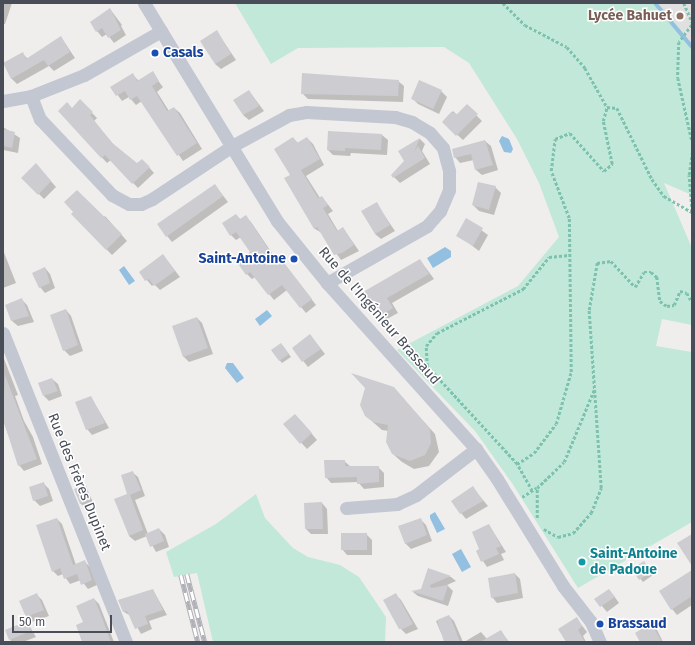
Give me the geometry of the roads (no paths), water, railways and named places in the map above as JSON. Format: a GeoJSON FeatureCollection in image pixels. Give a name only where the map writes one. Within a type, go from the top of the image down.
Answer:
{"type":"FeatureCollection","features":[{"type":"Feature","properties":{"kind":"street","name":"Rue de l'Ingénieur Brassaud"},"geometry":{"type":"LineString","coordinates":[[144,3],[277,221],[327,283],[476,450],[512,504],[563,586],[591,622],[600,642]]}},
{"type":"Feature","properties":{"kind":"street"},"geometry":{"type":"LineString","coordinates":[[3,101],[31,96],[84,75],[161,31]]}},
{"type":"Feature","properties":{"kind":"street"},"geometry":{"type":"LineString","coordinates":[[31,96],[40,119],[112,195],[129,204],[141,204],[152,199],[232,146],[274,121],[289,115],[306,112],[395,117],[406,120],[430,133],[443,148],[449,171],[448,190],[440,211],[426,226],[327,283]]}},
{"type":"Feature","properties":{"kind":"street","name":"Rue des Frères Dupinet"},"geometry":{"type":"LineString","coordinates":[[3,333],[126,642]]}},
{"type":"Feature","properties":{"kind":"street"},"geometry":{"type":"LineString","coordinates":[[346,508],[397,504],[416,495],[476,450]]}},
{"type":"Feature","properties":{"kind":"water"},"geometry":{"type":"Polygon","coordinates":[[[502,136],[509,139],[513,149],[511,153],[504,152],[499,141],[502,136]]]}},
{"type":"Feature","properties":{"kind":"water"},"geometry":{"type":"Polygon","coordinates":[[[445,247],[451,251],[451,257],[433,268],[427,258],[445,247]]]}},
{"type":"Feature","properties":{"kind":"water"},"geometry":{"type":"Polygon","coordinates":[[[124,266],[135,281],[129,285],[119,270],[124,266]]]}},
{"type":"Feature","properties":{"kind":"water"},"geometry":{"type":"Polygon","coordinates":[[[267,310],[272,316],[260,326],[255,319],[267,310]]]}},
{"type":"Feature","properties":{"kind":"water"},"geometry":{"type":"Polygon","coordinates":[[[227,363],[233,363],[244,378],[237,383],[225,368],[227,363]]]}},
{"type":"Feature","properties":{"kind":"water"},"geometry":{"type":"Polygon","coordinates":[[[435,512],[445,529],[437,533],[430,518],[430,515],[435,512]]]}},
{"type":"Feature","properties":{"kind":"water"},"geometry":{"type":"Polygon","coordinates":[[[461,549],[471,567],[462,572],[452,554],[461,549]]]}},
{"type":"Feature","properties":{"kind":"waterway"},"geometry":{"type":"LineString","coordinates":[[655,3],[692,47]]}},
{"type":"Feature","properties":{"kind":"railway"},"geometry":{"type":"LineString","coordinates":[[187,574],[205,642]]}},
{"type":"Feature","properties":{"kind":"railway"},"geometry":{"type":"LineString","coordinates":[[181,575],[198,642]]}},
{"type":"Feature","properties":{"kind":"place","name":"Lycée Bahuet"},"geometry":{"type":"Point","coordinates":[680,16]}},
{"type":"Feature","properties":{"kind":"place","name":"Casals"},"geometry":{"type":"Point","coordinates":[155,53]}},
{"type":"Feature","properties":{"kind":"place","name":"Saint-Antoine"},"geometry":{"type":"Point","coordinates":[294,259]}},
{"type":"Feature","properties":{"kind":"place","name":"Saint-Antoine de Padoue"},"geometry":{"type":"Point","coordinates":[582,562]}},
{"type":"Feature","properties":{"kind":"place","name":"Brassaud"},"geometry":{"type":"Point","coordinates":[600,624]}}]}
